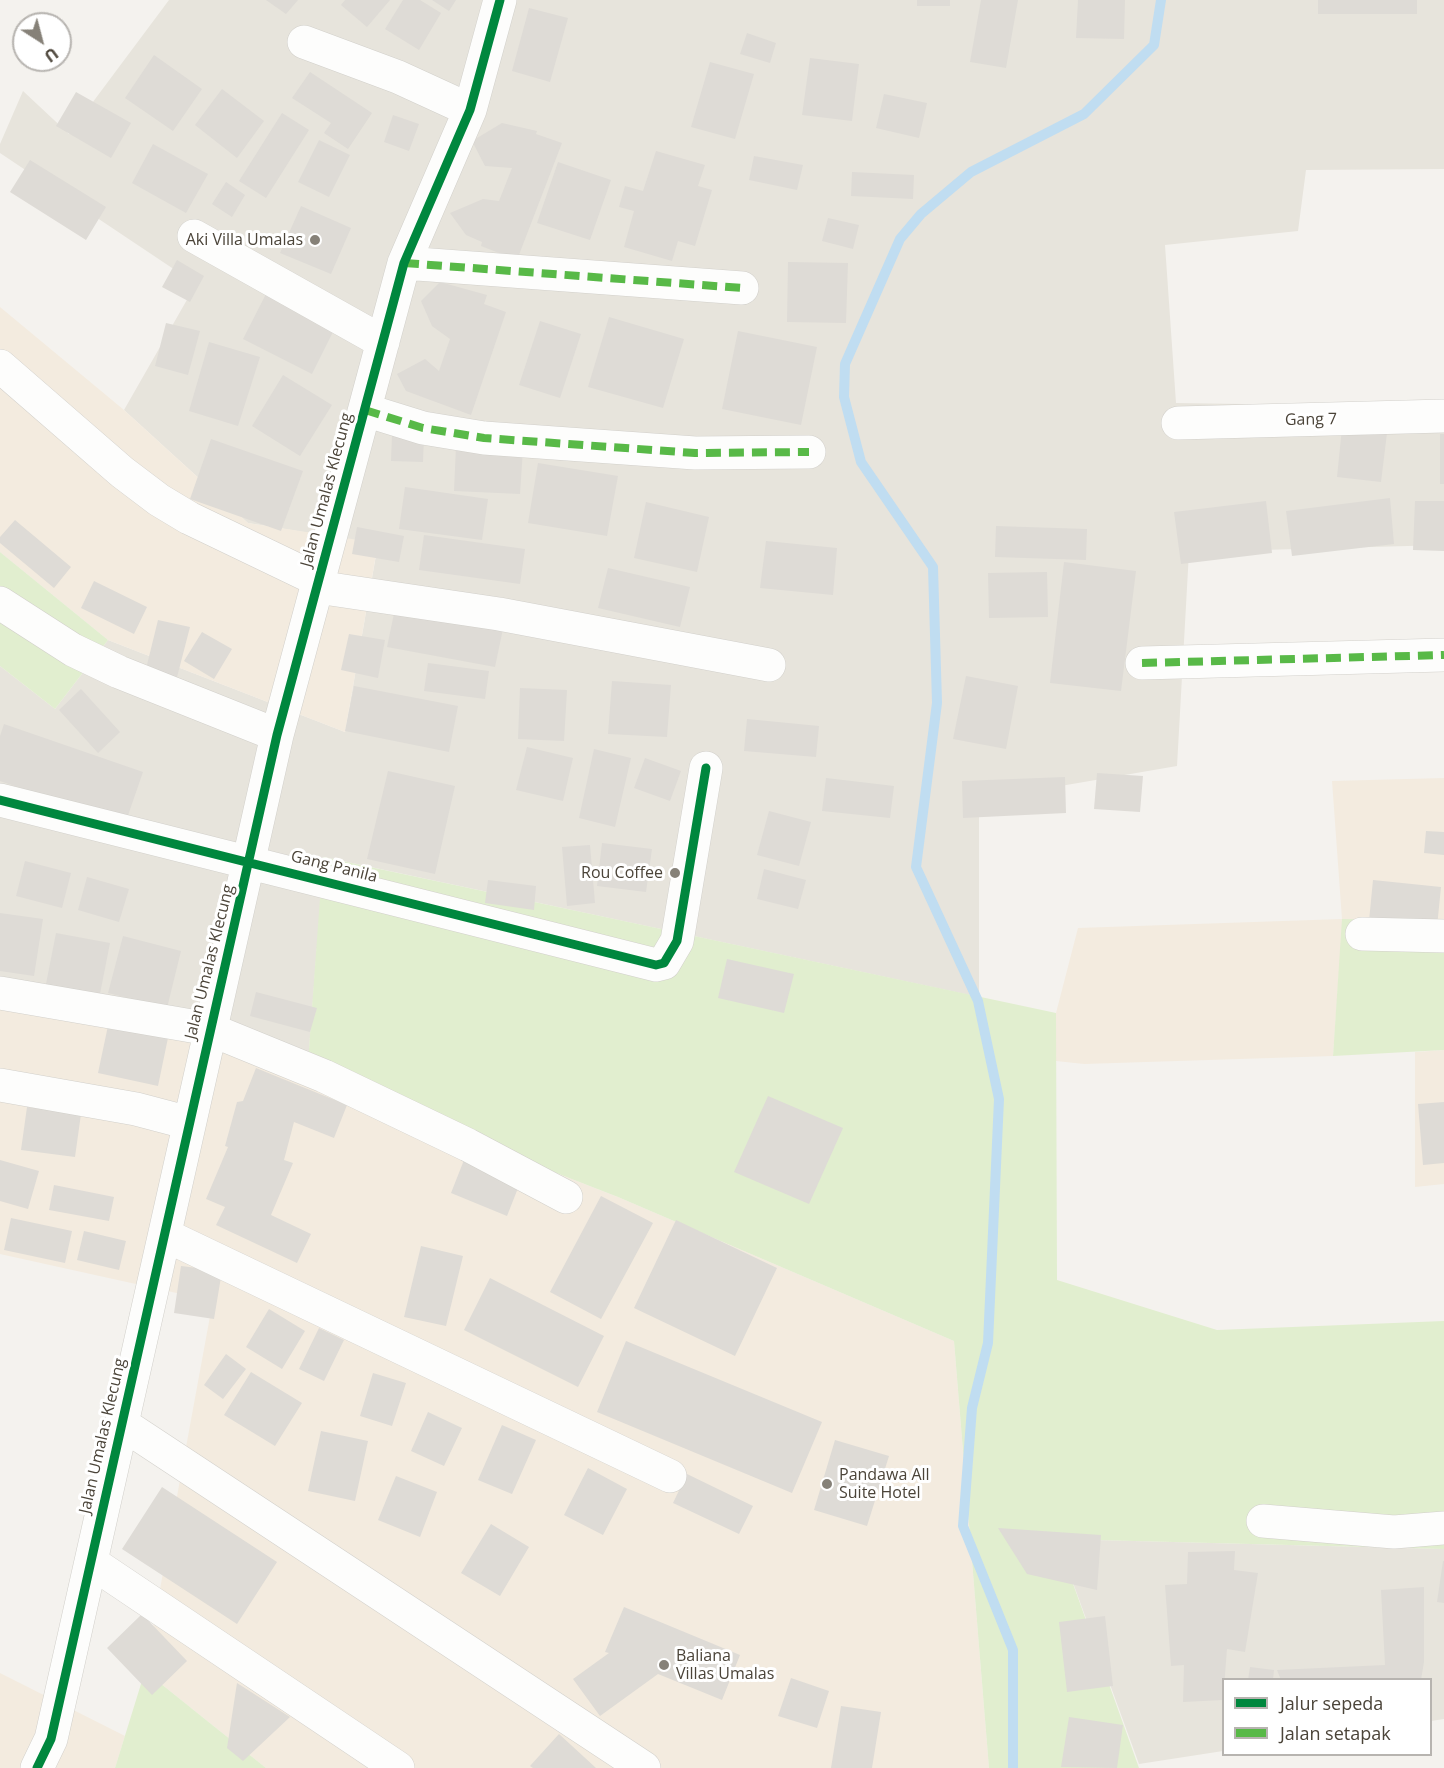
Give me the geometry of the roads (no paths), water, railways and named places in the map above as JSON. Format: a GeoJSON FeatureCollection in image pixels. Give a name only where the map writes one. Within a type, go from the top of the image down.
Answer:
{"type":"FeatureCollection","features":[{"type":"Feature","properties":{"kind":"street","name":"Jalan Umalas Klecung"},"geometry":{"type":"LineString","coordinates":[[37,1768],[51,1739],[277,735],[404,263],[470,110],[500,0]]}},
{"type":"Feature","properties":{"kind":"street"},"geometry":{"type":"LineString","coordinates":[[304,42],[398,76],[470,110]]}},
{"type":"Feature","properties":{"kind":"street"},"geometry":{"type":"LineString","coordinates":[[194,236],[383,342]]}},
{"type":"Feature","properties":{"kind":"street"},"geometry":{"type":"LineString","coordinates":[[404,263],[742,288]]}},
{"type":"Feature","properties":{"kind":"street"},"geometry":{"type":"LineString","coordinates":[[0,366],[122,472],[159,500],[189,518],[318,583],[499,614],[769,665]]}},
{"type":"Feature","properties":{"kind":"street"},"geometry":{"type":"LineString","coordinates":[[364,410],[423,428],[484,438],[684,452],[809,452]]}},
{"type":"Feature","properties":{"kind":"street","name":"Gang 7"},"geometry":{"type":"LineString","coordinates":[[1178,423],[1444,416]]}},
{"type":"Feature","properties":{"kind":"street"},"geometry":{"type":"LineString","coordinates":[[0,603],[73,651],[119,672],[277,735]]}},
{"type":"Feature","properties":{"kind":"street"},"geometry":{"type":"LineString","coordinates":[[1142,663],[1444,655]]}},
{"type":"Feature","properties":{"kind":"street","name":"Gang Panila"},"geometry":{"type":"LineString","coordinates":[[0,800],[660,964],[667,959],[677,941],[706,768]]}},
{"type":"Feature","properties":{"kind":"street"},"geometry":{"type":"LineString","coordinates":[[1362,934],[1444,936]]}},
{"type":"Feature","properties":{"kind":"street"},"geometry":{"type":"LineString","coordinates":[[0,993],[210,1029],[324,1076],[468,1145],[566,1197]]}},
{"type":"Feature","properties":{"kind":"street"},"geometry":{"type":"LineString","coordinates":[[0,1085],[136,1109],[189,1123]]}},
{"type":"Feature","properties":{"kind":"street"},"geometry":{"type":"LineString","coordinates":[[165,1235],[670,1476]]}},
{"type":"Feature","properties":{"kind":"street"},"geometry":{"type":"LineString","coordinates":[[121,1423],[644,1768]]}},
{"type":"Feature","properties":{"kind":"street"},"geometry":{"type":"LineString","coordinates":[[1263,1521],[1394,1533],[1444,1528]]}},
{"type":"Feature","properties":{"kind":"street"},"geometry":{"type":"LineString","coordinates":[[91,1562],[398,1768]]}},
{"type":"Feature","properties":{"kind":"waterway"},"geometry":{"type":"LineString","coordinates":[[1013,1768],[1013,1650],[963,1526],[972,1408],[988,1343],[999,1099],[978,1001],[916,867],[937,703],[933,567],[861,462],[844,397],[845,364],[900,239],[921,214],[971,172],[1084,114],[1154,45],[1161,0]]}},
{"type":"Feature","properties":{"kind":"place","name":"Aki Villa Umalas"},"geometry":{"type":"Point","coordinates":[315,240]}},
{"type":"Feature","properties":{"kind":"place","name":"Rou Coffee"},"geometry":{"type":"Point","coordinates":[675,873]}},
{"type":"Feature","properties":{"kind":"place","name":"Pandawa All Suite Hotel"},"geometry":{"type":"Point","coordinates":[827,1484]}},
{"type":"Feature","properties":{"kind":"place","name":"Baliana Villas Umalas"},"geometry":{"type":"Point","coordinates":[664,1665]}}]}
